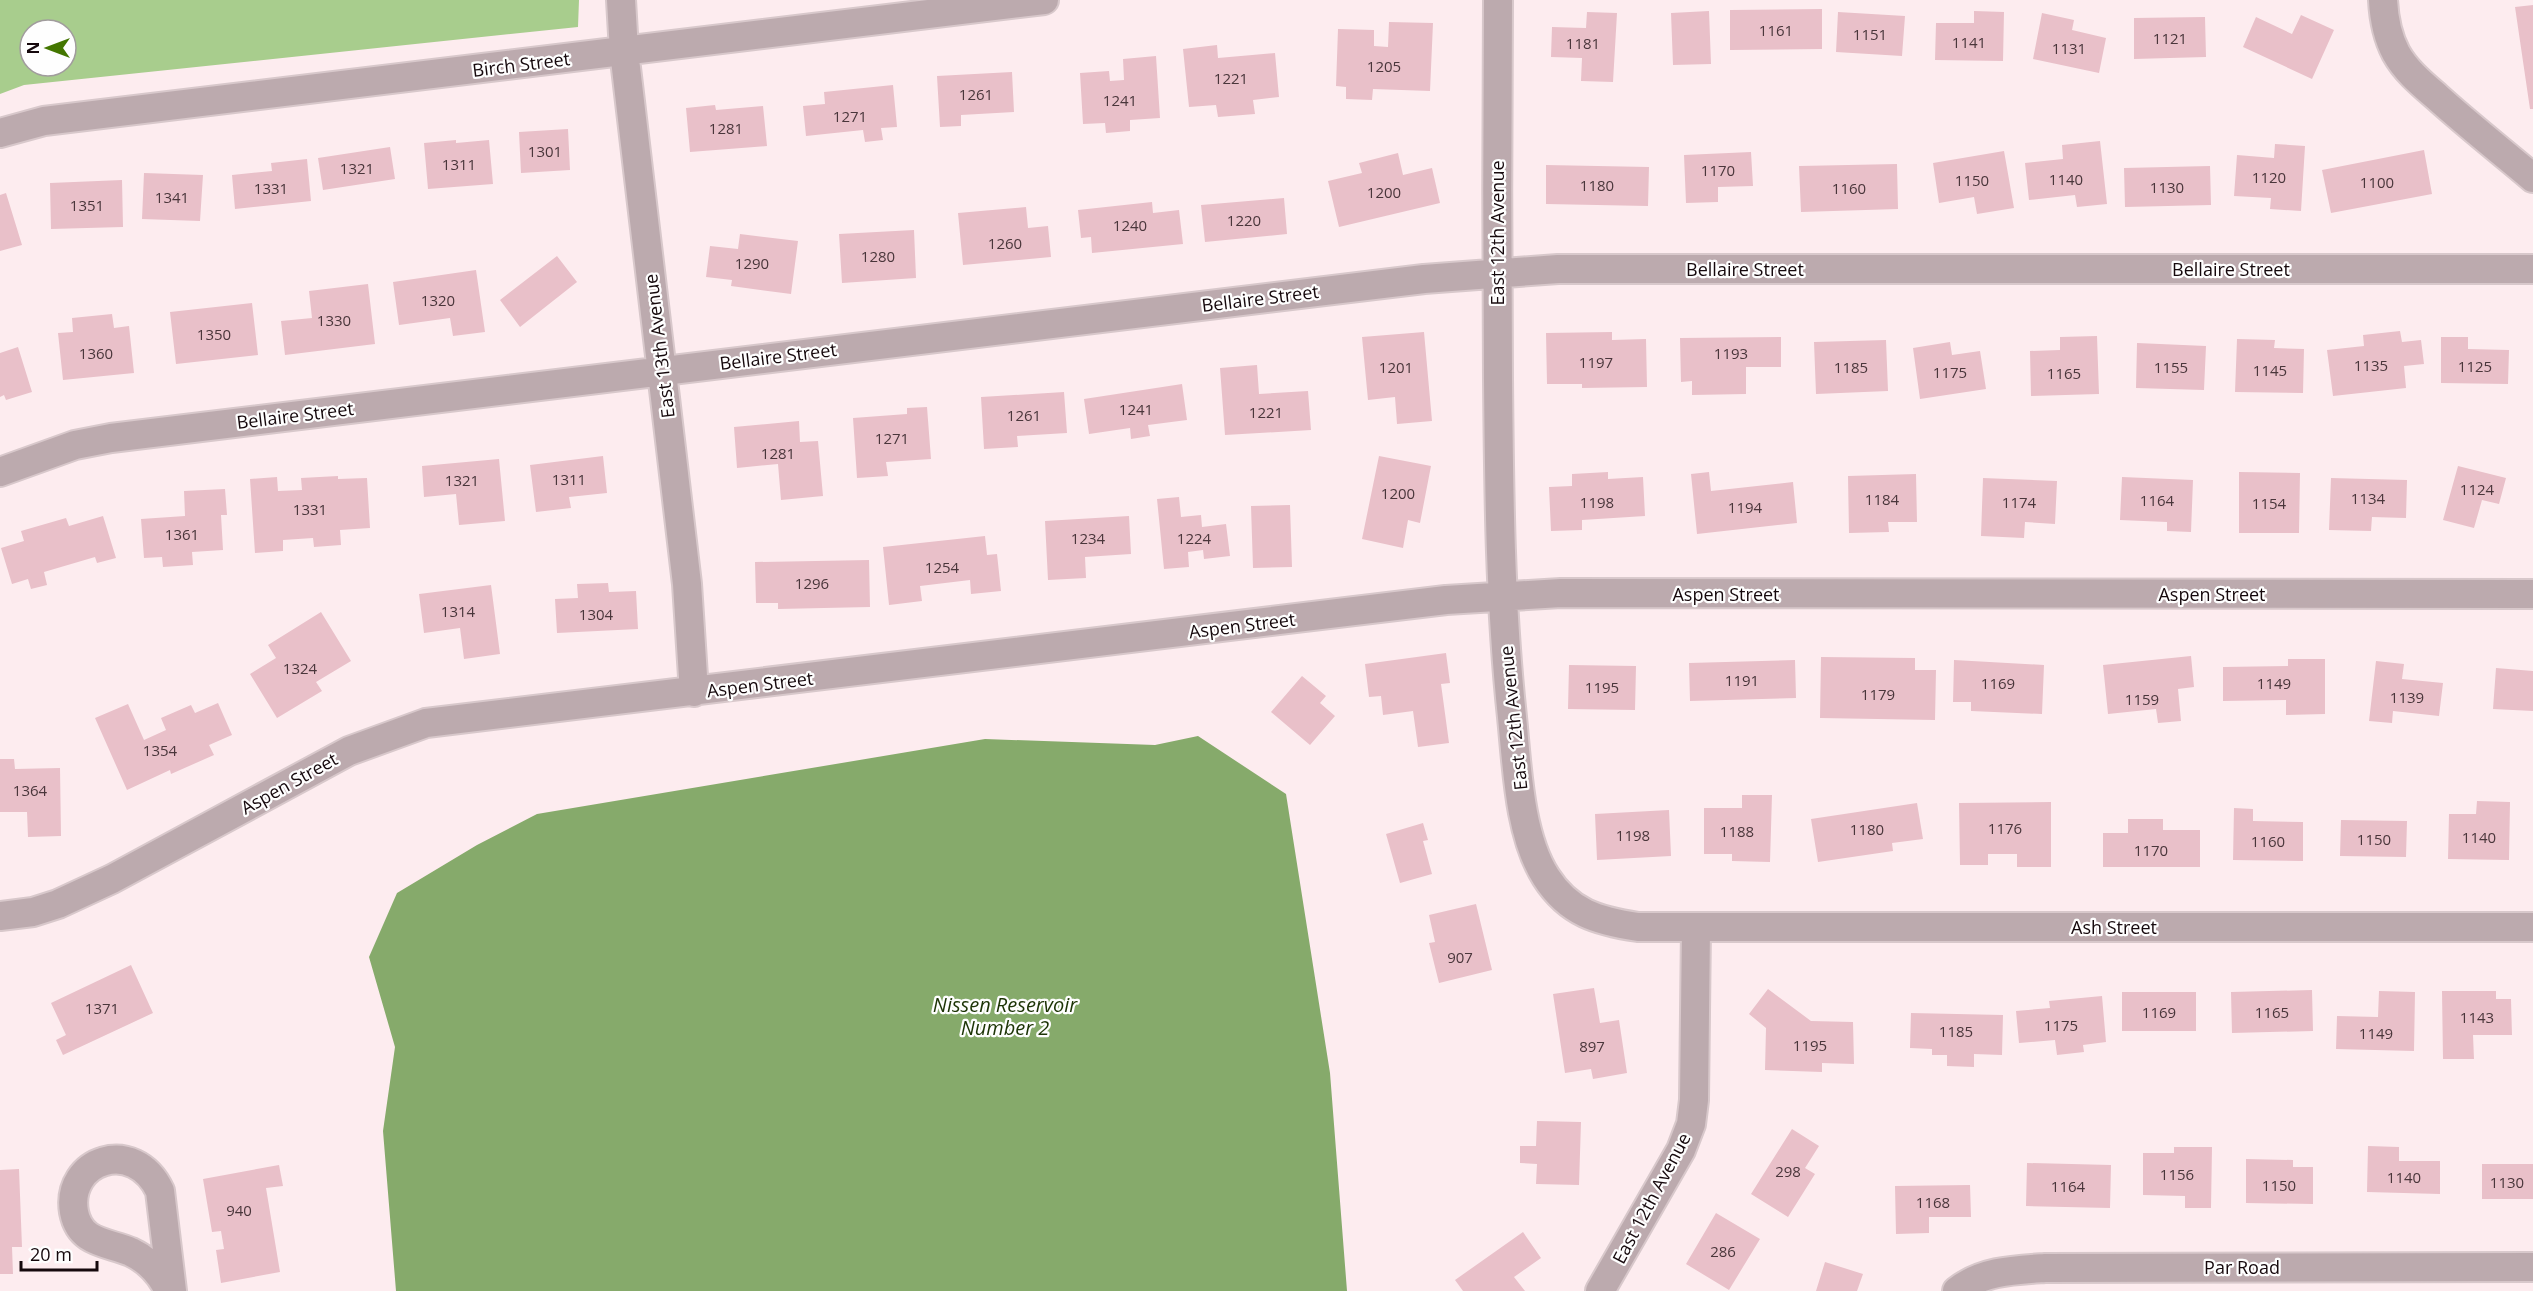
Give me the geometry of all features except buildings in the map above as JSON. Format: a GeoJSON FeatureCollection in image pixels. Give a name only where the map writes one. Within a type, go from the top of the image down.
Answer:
{"type":"FeatureCollection","features":[{"type":"Feature","properties":{"kind":"street","name":"East 13th Avenue"},"geometry":{"type":"LineString","coordinates":[[621,0],[624,51],[687,584],[694,692]]}},
{"type":"Feature","properties":{"kind":"street","name":"Birch Street"},"geometry":{"type":"LineString","coordinates":[[0,133],[44,121],[1044,0]]}},
{"type":"Feature","properties":{"kind":"street","name":"East 12th Avenue"},"geometry":{"type":"LineString","coordinates":[[1498,0],[1497,274],[1502,597],[1504,642],[1519,778],[1527,827],[1544,876],[1557,893],[1573,907],[1590,917],[1638,927],[1696,927],[1694,1100],[1691,1124],[1681,1150],[1600,1291]]}},
{"type":"Feature","properties":{"kind":"street"},"geometry":{"type":"LineString","coordinates":[[2383,0],[2384,24],[2389,38],[2397,56],[2410,73],[2462,120],[2533,178]]}},
{"type":"Feature","properties":{"kind":"street","name":"Bellaire Street"},"geometry":{"type":"LineString","coordinates":[[0,472],[75,445],[111,438],[1412,280],[1558,269],[2533,269]]}},
{"type":"Feature","properties":{"kind":"street","name":"Aspen Street"},"geometry":{"type":"LineString","coordinates":[[0,916],[33,912],[58,904],[112,879],[348,751],[426,723],[1446,600],[1561,593],[2533,594]]}},
{"type":"Feature","properties":{"kind":"street","name":"Ash Street"},"geometry":{"type":"LineString","coordinates":[[1696,927],[2533,927]]}},
{"type":"Feature","properties":{"kind":"street"},"geometry":{"type":"LineString","coordinates":[[110,1159],[126,1160],[141,1166],[153,1177],[160,1191],[170,1291],[148,1263],[130,1251],[92,1239],[81,1227],[74,1212],[74,1193],[81,1178],[93,1166],[110,1159]]}},
{"type":"Feature","properties":{"kind":"street","name":"Par Road"},"geometry":{"type":"LineString","coordinates":[[1956,1291],[1980,1278],[2005,1270],[2045,1268],[2533,1267]]}},
{"type":"Feature","properties":{"kind":"shaded area"},"geometry":{"type":"Polygon","coordinates":[[[0,0],[579,0],[578,27],[24,85],[0,94],[0,0]]]}},
{"type":"Feature","properties":{"kind":"water","name":"Nissen Reservoir Number 2"},"geometry":{"type":"Polygon","coordinates":[[[1198,736],[1286,794],[1330,1073],[1347,1291],[396,1291],[383,1131],[395,1047],[369,957],[397,893],[477,845],[537,814],[985,739],[1155,745],[1198,736]]]}}]}
